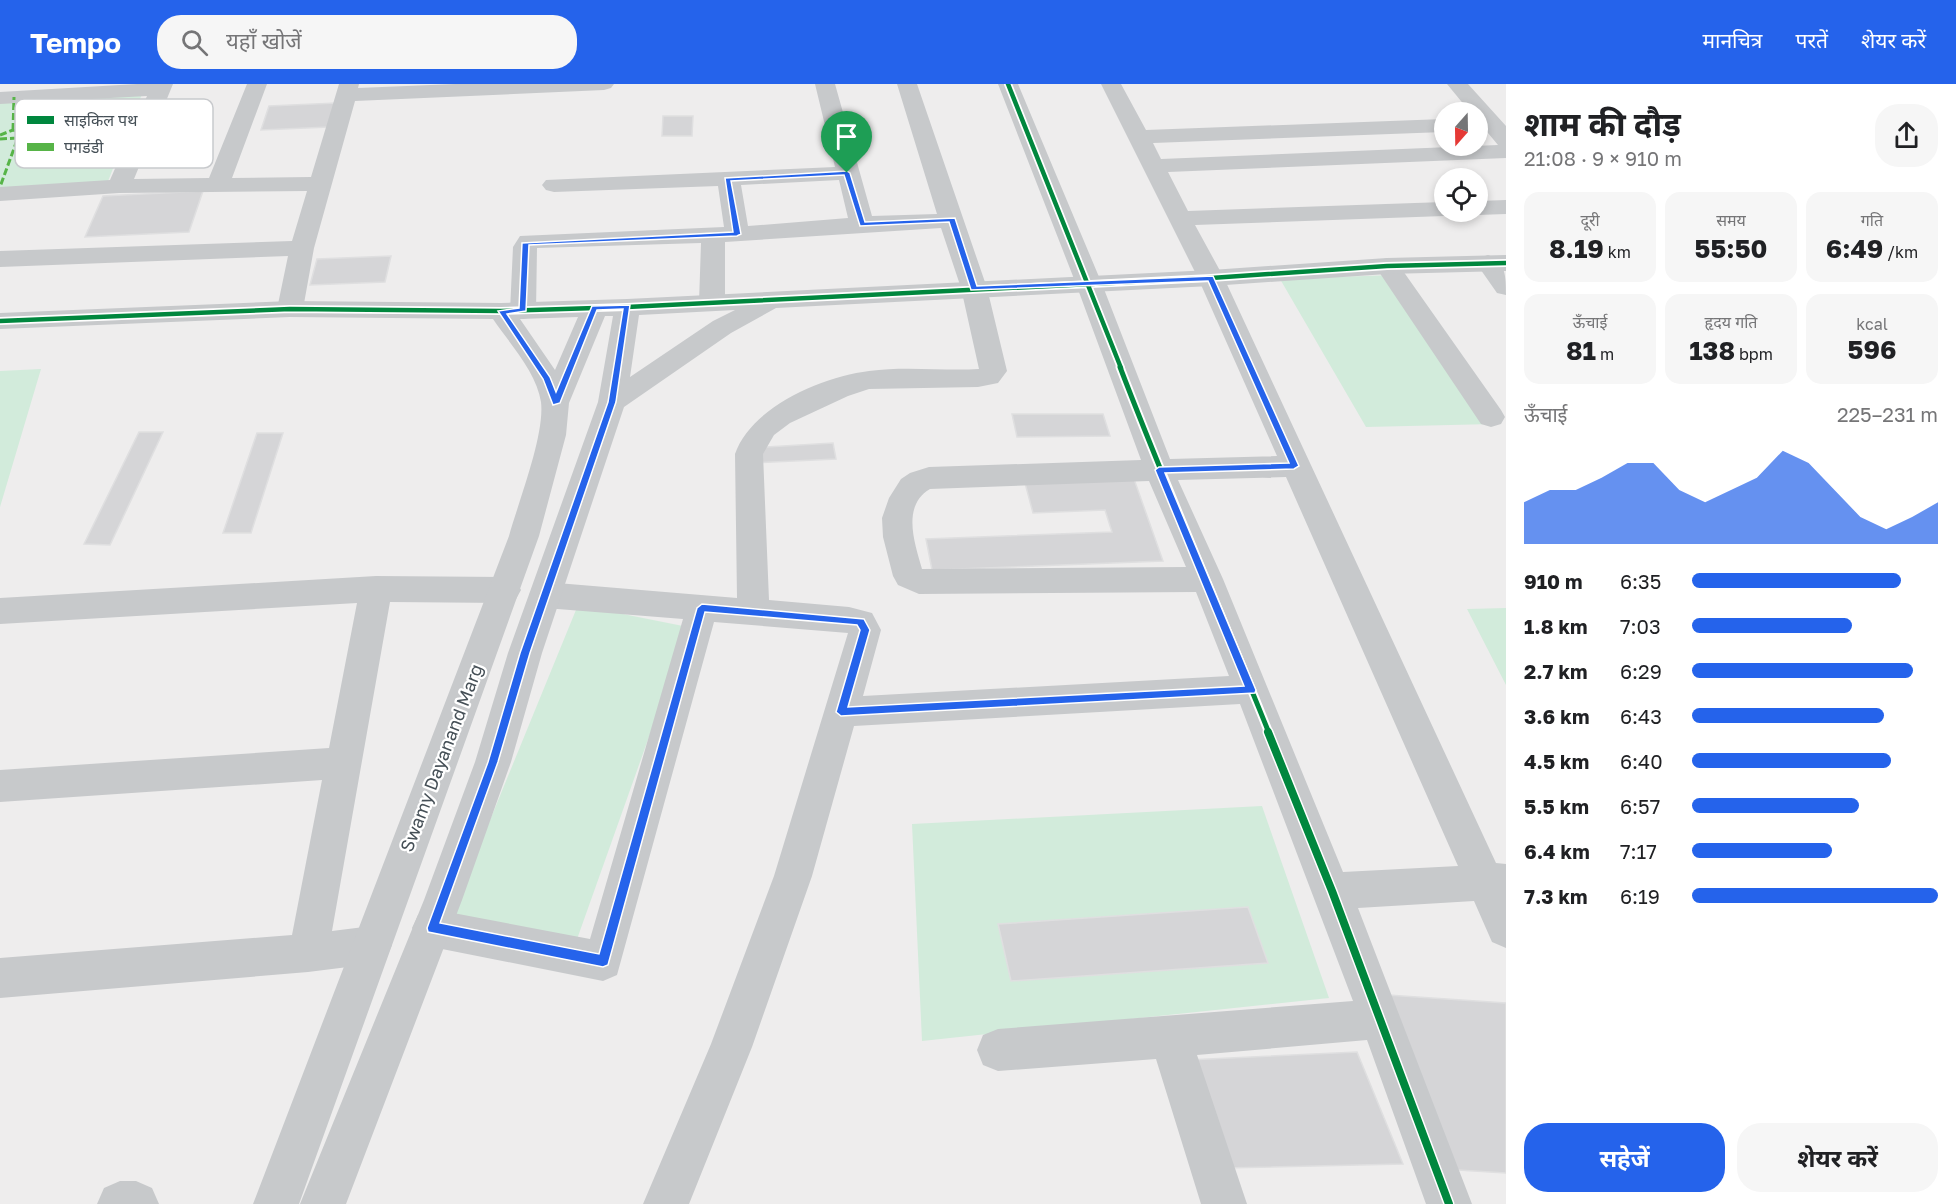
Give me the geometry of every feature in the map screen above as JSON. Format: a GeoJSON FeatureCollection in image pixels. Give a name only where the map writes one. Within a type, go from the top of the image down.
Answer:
{"type":"FeatureCollection","features":[{"type":"Feature","properties":{"kind":"street"},"geometry":{"type":"LineString","coordinates":[[218,184],[256,84]]}},
{"type":"Feature","properties":{"kind":"street"},"geometry":{"type":"LineString","coordinates":[[290,309],[302,248],[347,89],[604,84]]}},
{"type":"Feature","properties":{"kind":"street"},"geometry":{"type":"LineString","coordinates":[[825,84],[862,224]]}},
{"type":"Feature","properties":{"kind":"street"},"geometry":{"type":"LineString","coordinates":[[753,612],[749,454],[751,443],[786,413],[855,383],[988,376],[993,371],[994,366],[974,288],[916,118],[908,84]]}},
{"type":"Feature","properties":{"kind":"street"},"geometry":{"type":"LineString","coordinates":[[1008,84],[1089,284],[1159,470],[1207,579],[1332,891],[1449,1204]]}},
{"type":"Feature","properties":{"kind":"street"},"geometry":{"type":"LineString","coordinates":[[1112,84],[1210,278],[1294,466],[1495,881],[1506,929]]}},
{"type":"Feature","properties":{"kind":"street"},"geometry":{"type":"LineString","coordinates":[[1457,84],[1469,102]]}},
{"type":"Feature","properties":{"kind":"street"},"geometry":{"type":"LineString","coordinates":[[12,93],[162,87]]}},
{"type":"Feature","properties":{"kind":"street"},"geometry":{"type":"LineString","coordinates":[[1138,137],[1434,125]]}},
{"type":"Feature","properties":{"kind":"street"},"geometry":{"type":"LineString","coordinates":[[1488,127],[1506,140]]}},
{"type":"Feature","properties":{"kind":"street"},"geometry":{"type":"LineString","coordinates":[[1153,166],[1506,151]]}},
{"type":"Feature","properties":{"kind":"street"},"geometry":{"type":"LineString","coordinates":[[119,186],[127,168]]}},
{"type":"Feature","properties":{"kind":"street"},"geometry":{"type":"LineString","coordinates":[[555,185],[847,173]]}},
{"type":"Feature","properties":{"kind":"street"},"geometry":{"type":"LineString","coordinates":[[712,303],[725,235],[728,179]]}},
{"type":"Feature","properties":{"kind":"street"},"geometry":{"type":"LineString","coordinates":[[0,194],[119,186],[320,184]]}},
{"type":"Feature","properties":{"kind":"street"},"geometry":{"type":"LineString","coordinates":[[1488,208],[1506,207]]}},
{"type":"Feature","properties":{"kind":"street"},"geometry":{"type":"LineString","coordinates":[[1179,218],[1434,209]]}},
{"type":"Feature","properties":{"kind":"street"},"geometry":{"type":"LineString","coordinates":[[555,403],[547,379],[512,311],[525,247],[529,241],[725,235],[862,224],[952,220]]}},
{"type":"Feature","properties":{"kind":"street"},"geometry":{"type":"LineString","coordinates":[[0,258],[302,248]]}},
{"type":"Feature","properties":{"kind":"street"},"geometry":{"type":"LineString","coordinates":[[0,321],[290,309],[512,311],[771,301],[974,288],[1210,278],[1387,266],[1497,263],[1506,287]]}},
{"type":"Feature","properties":{"kind":"street"},"geometry":{"type":"LineString","coordinates":[[1387,266],[1491,417]]}},
{"type":"Feature","properties":{"kind":"street"},"geometry":{"type":"LineString","coordinates":[[612,402],[722,327],[771,301]]}},
{"type":"Feature","properties":{"kind":"street"},"geometry":{"type":"LineString","coordinates":[[323,1204],[432,928],[493,762],[545,595],[612,402],[611,307]]}},
{"type":"Feature","properties":{"kind":"street","name":"Swamy Dayanand Marg"},"geometry":{"type":"LineString","coordinates":[[276,1204],[524,536],[546,457],[555,403],[611,307]]}},
{"type":"Feature","properties":{"kind":"street"},"geometry":{"type":"LineString","coordinates":[[1207,579],[919,582],[909,576],[895,518],[910,486],[917,481],[1294,466]]}},
{"type":"Feature","properties":{"kind":"street"},"geometry":{"type":"LineString","coordinates":[[308,953],[376,589]]}},
{"type":"Feature","properties":{"kind":"street"},"geometry":{"type":"LineString","coordinates":[[0,612],[376,589],[505,590]]}},
{"type":"Feature","properties":{"kind":"street"},"geometry":{"type":"LineString","coordinates":[[545,595],[860,622],[865,630],[789,887],[731,1047],[666,1204]]}},
{"type":"Feature","properties":{"kind":"street"},"geometry":{"type":"LineString","coordinates":[[432,928],[603,961],[702,608]]}},
{"type":"Feature","properties":{"kind":"street"},"geometry":{"type":"LineString","coordinates":[[841,712],[1251,690]]}},
{"type":"Feature","properties":{"kind":"street"},"geometry":{"type":"LineString","coordinates":[[0,786],[345,763]]}},
{"type":"Feature","properties":{"kind":"street"},"geometry":{"type":"LineString","coordinates":[[1332,891],[1495,881]]}},
{"type":"Feature","properties":{"kind":"street"},"geometry":{"type":"LineString","coordinates":[[0,978],[308,953],[372,945]]}},
{"type":"Feature","properties":{"kind":"street"},"geometry":{"type":"LineString","coordinates":[[998,1050],[1170,1038],[1378,1019]]}},
{"type":"Feature","properties":{"kind":"street"},"geometry":{"type":"LineString","coordinates":[[1170,1038],[1224,1204]]}},
{"type":"Feature","properties":{"kind":"street"},"geometry":{"type":"LineString","coordinates":[[120,1204],[136,1204]]}},
{"type":"Feature","properties":{"kind":"green space"},"geometry":{"type":"Polygon","coordinates":[[[142,94],[140,99],[41,99],[142,94]]]}},
{"type":"Feature","properties":{"kind":"green space"},"geometry":{"type":"Polygon","coordinates":[[[15,100],[15,168],[113,168],[105,189],[0,190],[0,101],[15,100]]]}},
{"type":"Feature","properties":{"kind":"green space"},"geometry":{"type":"Polygon","coordinates":[[[1393,275],[1493,424],[1366,427],[1280,279],[1393,275]]]}},
{"type":"Feature","properties":{"kind":"green space"},"geometry":{"type":"Polygon","coordinates":[[[41,369],[0,507],[0,371],[41,369]]]}},
{"type":"Feature","properties":{"kind":"green space"},"geometry":{"type":"Polygon","coordinates":[[[578,605],[688,627],[576,942],[450,918],[578,605]]]}},
{"type":"Feature","properties":{"kind":"green space"},"geometry":{"type":"Polygon","coordinates":[[[1506,608],[1506,685],[1467,609],[1506,608]]]}},
{"type":"Feature","properties":{"kind":"green space"},"geometry":{"type":"Polygon","coordinates":[[[1262,806],[1329,998],[922,1041],[912,824],[1262,806]]]}},
{"type":"Feature","properties":{"kind":"building"},"geometry":{"type":"Polygon","coordinates":[[[336,103],[329,127],[261,130],[269,106],[336,103]]]}},
{"type":"Feature","properties":{"kind":"building"},"geometry":{"type":"Polygon","coordinates":[[[663,116],[693,116],[692,136],[662,136],[663,116]]]}},
{"type":"Feature","properties":{"kind":"building"},"geometry":{"type":"Polygon","coordinates":[[[203,191],[189,232],[85,237],[103,196],[203,191]]]}},
{"type":"Feature","properties":{"kind":"building"},"geometry":{"type":"Polygon","coordinates":[[[391,256],[385,282],[310,285],[317,259],[391,256]]]}},
{"type":"Feature","properties":{"kind":"building"},"geometry":{"type":"Polygon","coordinates":[[[1012,414],[1103,414],[1110,436],[1017,437],[1012,414]]]}},
{"type":"Feature","properties":{"kind":"building"},"geometry":{"type":"Polygon","coordinates":[[[139,432],[163,432],[110,545],[84,544],[139,432]]]}},
{"type":"Feature","properties":{"kind":"building"},"geometry":{"type":"Polygon","coordinates":[[[257,433],[283,433],[251,533],[223,533],[257,433]]]}},
{"type":"Feature","properties":{"kind":"building"},"geometry":{"type":"Polygon","coordinates":[[[833,443],[836,459],[752,463],[750,448],[833,443]]]}},
{"type":"Feature","properties":{"kind":"building"},"geometry":{"type":"Polygon","coordinates":[[[1134,479],[1163,561],[932,570],[926,539],[1112,532],[1105,510],[1033,513],[1025,483],[1134,479]]]}},
{"type":"Feature","properties":{"kind":"building"},"geometry":{"type":"Polygon","coordinates":[[[1248,907],[1268,963],[1011,981],[998,924],[1248,907]]]}},
{"type":"Feature","properties":{"kind":"building"},"geometry":{"type":"Polygon","coordinates":[[[1373,994],[1506,1003],[1506,1173],[1442,1169],[1373,994]]]}},
{"type":"Feature","properties":{"kind":"building"},"geometry":{"type":"Polygon","coordinates":[[[1357,1052],[1403,1164],[1224,1168],[1188,1060],[1357,1052]]]}},
{"type":"Feature","properties":{"kind":"marked path"},"geometry":{"type":"LineString","coordinates":[[13,130],[14,97]]}},
{"type":"Feature","properties":{"kind":"marked path"},"geometry":{"type":"LineString","coordinates":[[0,135],[15,131]]}},
{"type":"Feature","properties":{"kind":"marked path"},"geometry":{"type":"LineString","coordinates":[[0,139],[15,138]]}},
{"type":"Feature","properties":{"kind":"marked path"},"geometry":{"type":"LineString","coordinates":[[0,187],[15,146]]}},
{"type":"Feature","properties":{"kind":"cycle path"},"geometry":{"type":"LineString","coordinates":[[1008,84],[1089,284],[1159,470],[1207,579],[1332,891],[1449,1204]]}},
{"type":"Feature","properties":{"kind":"cycle path"},"geometry":{"type":"LineString","coordinates":[[0,321],[290,309],[501,311],[627,307],[1211,278],[1387,266],[1506,263]]}},
{"type":"Feature","properties":{"kind":"route"},"geometry":{"type":"LineString","coordinates":[[847,173],[862,224],[952,220],[974,288],[1210,278],[1294,466],[1159,470],[1207,579],[1251,690],[841,712],[865,630],[860,622],[702,608],[603,961],[432,928],[493,762],[525,653],[612,402],[621,353],[627,307],[595,308],[583,342],[555,403],[547,379],[501,311],[522,311],[526,243],[529,241],[737,234],[728,179],[847,173]]}}]}
